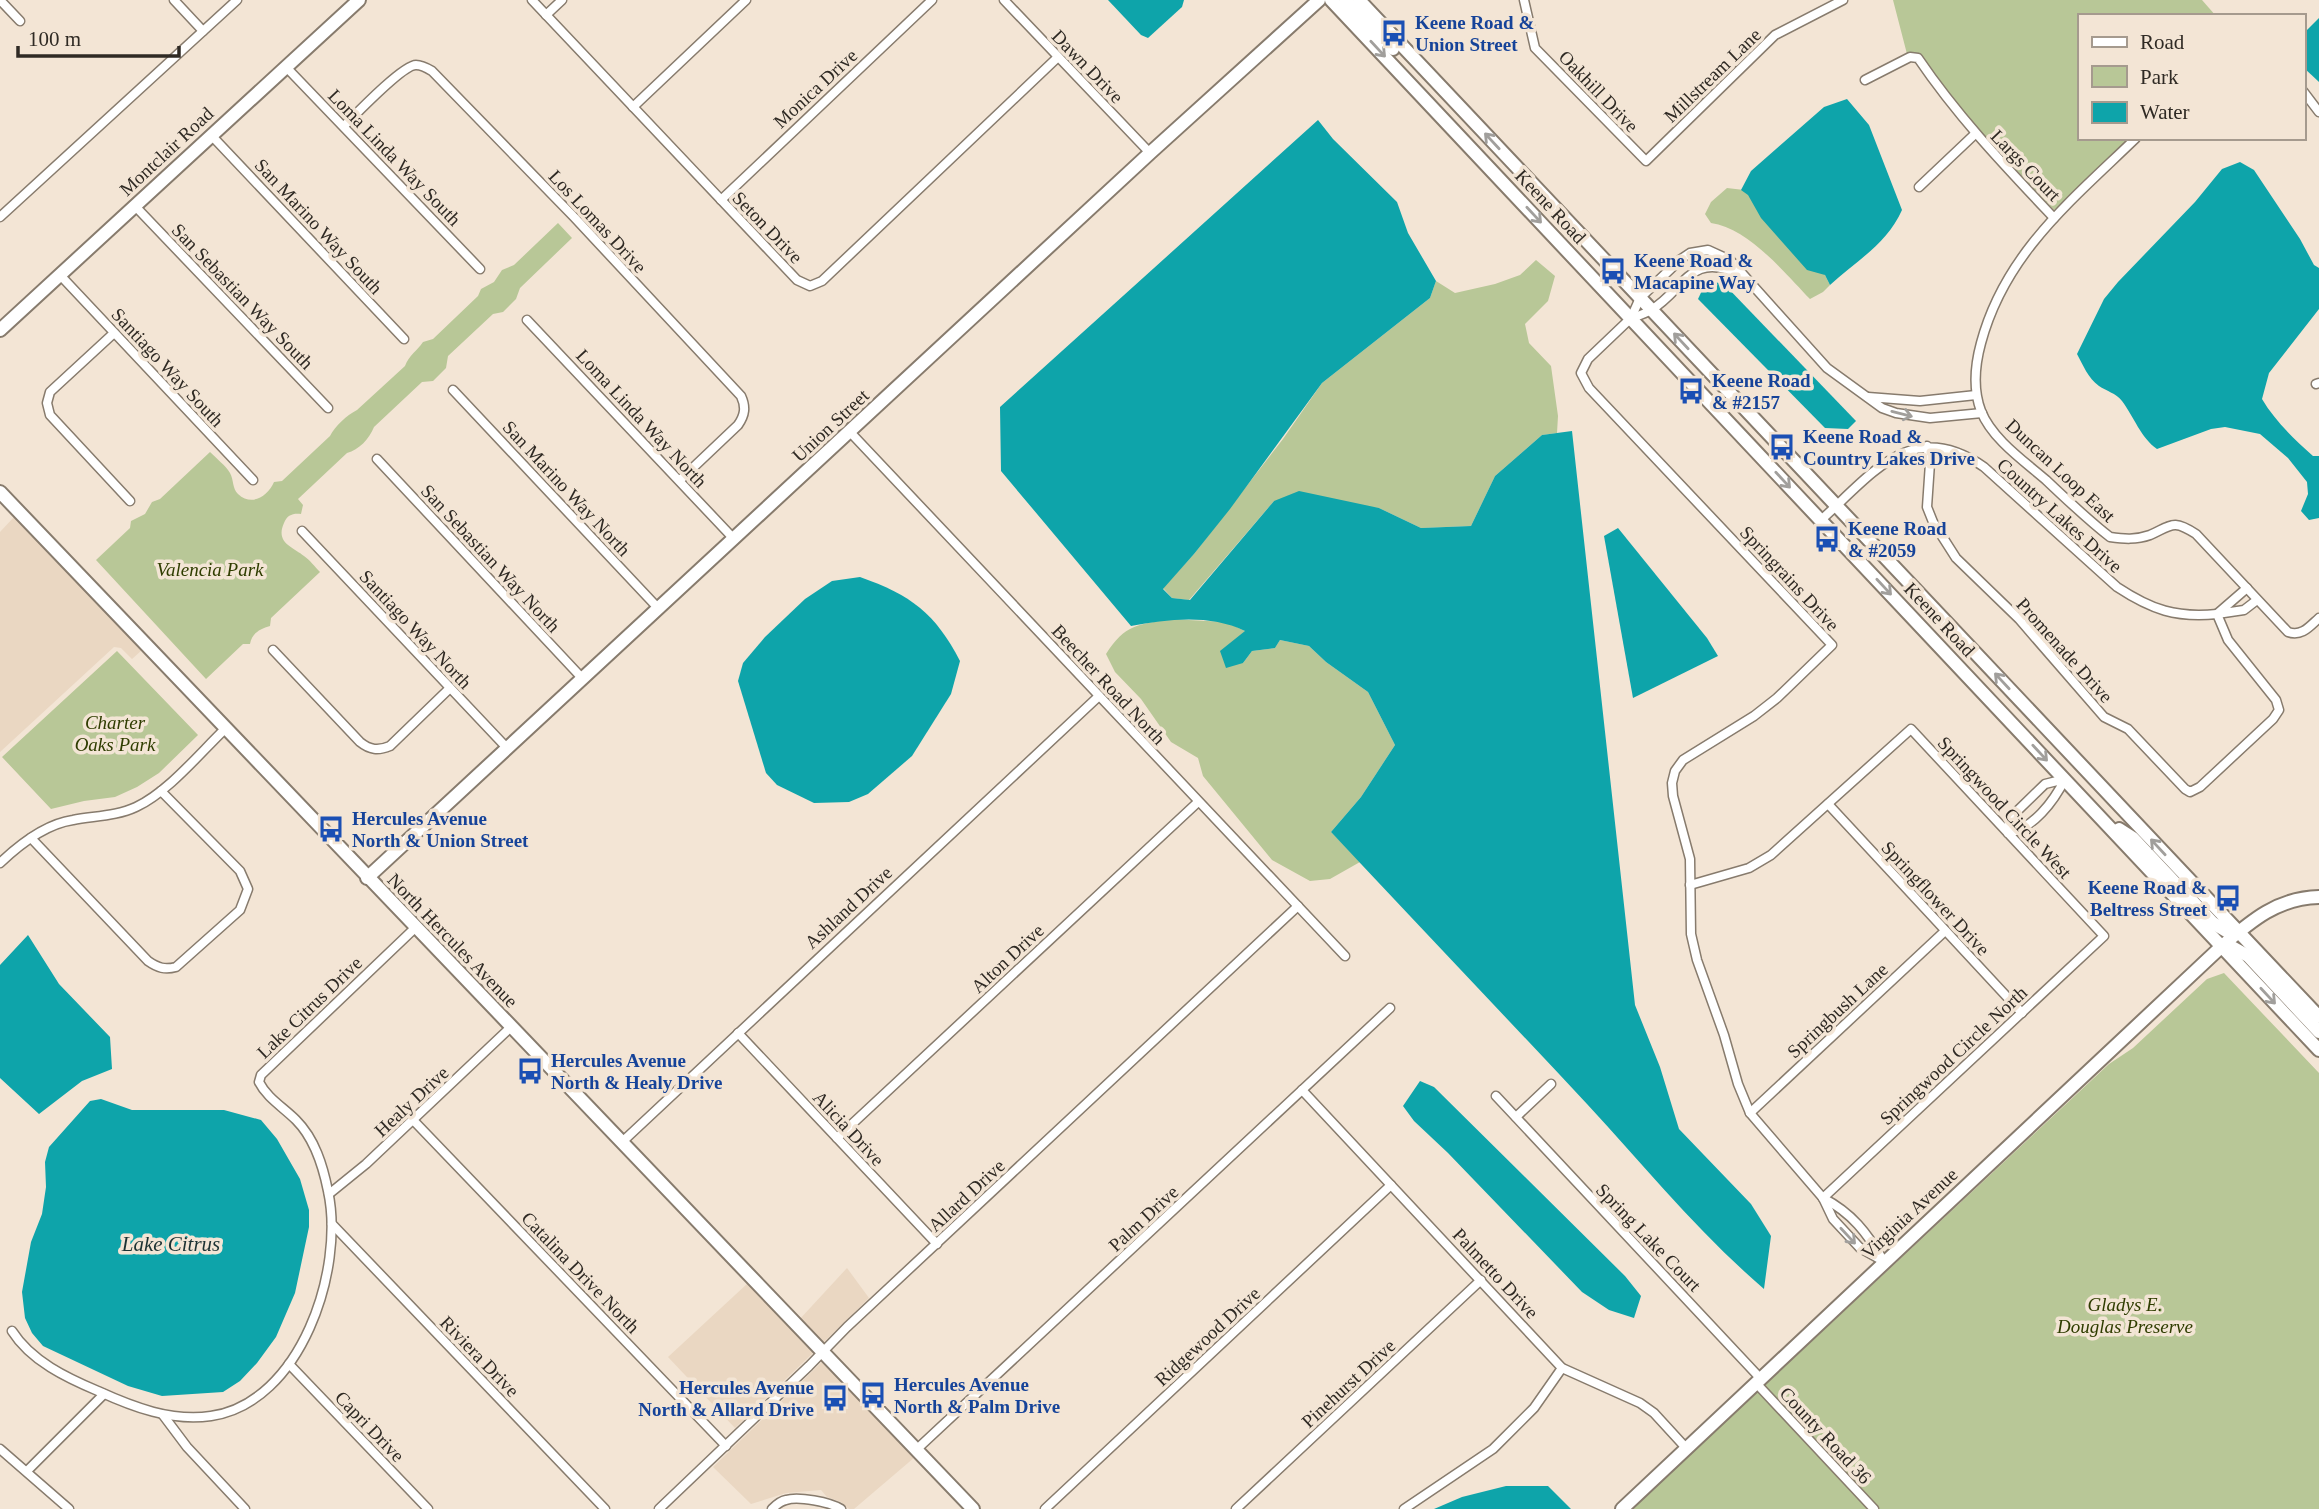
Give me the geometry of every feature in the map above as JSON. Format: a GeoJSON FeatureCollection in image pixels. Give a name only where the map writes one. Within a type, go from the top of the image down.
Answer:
{"type":"FeatureCollection","features":[{"type":"Feature","properties":{"kind":"street"},"geometry":{"type":"LineString","coordinates":[[0,0],[20,21]]}},
{"type":"Feature","properties":{"kind":"street"},"geometry":{"type":"LineString","coordinates":[[174,0],[203,31]]}},
{"type":"Feature","properties":{"kind":"street"},"geometry":{"type":"LineString","coordinates":[[0,216],[237,0]]}},
{"type":"Feature","properties":{"kind":"street","name":"Seton Drive"},"geometry":{"type":"LineString","coordinates":[[532,0],[797,280],[810,286],[816,285],[1058,57]]}},
{"type":"Feature","properties":{"kind":"street"},"geometry":{"type":"LineString","coordinates":[[546,15],[562,0]]}},
{"type":"Feature","properties":{"kind":"street"},"geometry":{"type":"LineString","coordinates":[[633,107],[746,0]]}},
{"type":"Feature","properties":{"kind":"street","name":"Monica Drive"},"geometry":{"type":"LineString","coordinates":[[721,200],[932,0]]}},
{"type":"Feature","properties":{"kind":"street","name":"Dawn Drive"},"geometry":{"type":"LineString","coordinates":[[1004,0],[1150,153]]}},
{"type":"Feature","properties":{"kind":"street","name":"Union Street"},"geometry":{"type":"LineString","coordinates":[[368,878],[1150,153],[1319,0]]}},
{"type":"Feature","properties":{"kind":"street","name":"Keene Road"},"geometry":{"type":"LineString","coordinates":[[1331,0],[2319,1051]]}},
{"type":"Feature","properties":{"kind":"street"},"geometry":{"type":"LineString","coordinates":[[1345,0],[1427,85],[1468,116]]}},
{"type":"Feature","properties":{"kind":"street","name":"Keene Road"},"geometry":{"type":"LineString","coordinates":[[1359,0],[2319,1017]]}},
{"type":"Feature","properties":{"kind":"street","name":"Oakhill Drive"},"geometry":{"type":"LineString","coordinates":[[1524,0],[1535,48],[1646,161]]}},
{"type":"Feature","properties":{"kind":"street","name":"Millstream Lane"},"geometry":{"type":"LineString","coordinates":[[1646,161],[1775,36],[1843,0]]}},
{"type":"Feature","properties":{"kind":"street","name":"Montclair Road"},"geometry":{"type":"LineString","coordinates":[[0,330],[356,1]]}},
{"type":"Feature","properties":{"kind":"street","name":"Largs Court"},"geometry":{"type":"LineString","coordinates":[[1865,80],[1910,57],[1918,58],[1946,100],[2054,218]]}},
{"type":"Feature","properties":{"kind":"street","name":"Los Lomas Drive"},"geometry":{"type":"LineString","coordinates":[[344,125],[402,71],[417,64],[424,66],[432,71],[573,216],[741,396],[745,411],[738,425],[680,480]]}},
{"type":"Feature","properties":{"kind":"street","name":"Loma Linda Way South"},"geometry":{"type":"LineString","coordinates":[[286,67],[480,269]]}},
{"type":"Feature","properties":{"kind":"street"},"geometry":{"type":"LineString","coordinates":[[2305,94],[2319,113]]}},
{"type":"Feature","properties":{"kind":"street","name":"Largs Court"},"geometry":{"type":"LineString","coordinates":[[1919,187],[1975,134]]}},
{"type":"Feature","properties":{"kind":"street","name":"San Marino Way South"},"geometry":{"type":"LineString","coordinates":[[211,135],[404,339]]}},
{"type":"Feature","properties":{"kind":"street","name":"Duncan Loop East"},"geometry":{"type":"LineString","coordinates":[[2134,140],[2054,218],[2020,257],[1994,303],[1978,353],[1976,395],[1982,413],[2004,442],[2110,537],[2130,540],[2148,535],[2168,524],[2182,525],[2196,534],[2283,628],[2295,634],[2302,632],[2319,618]]}},
{"type":"Feature","properties":{"kind":"street","name":"San Sebastian Way South"},"geometry":{"type":"LineString","coordinates":[[135,206],[328,408]]}},
{"type":"Feature","properties":{"kind":"street"},"geometry":{"type":"LineString","coordinates":[[1631,318],[1640,298],[1681,259],[1708,250],[1724,256],[1827,368],[1882,408],[1896,413],[1940,418],[1982,413]]}},
{"type":"Feature","properties":{"kind":"street"},"geometry":{"type":"LineString","coordinates":[[1631,318],[1652,310],[1696,271],[1721,268],[1742,275]]}},
{"type":"Feature","properties":{"kind":"street","name":"Santiago Way South"},"geometry":{"type":"LineString","coordinates":[[60,275],[253,480]]}},
{"type":"Feature","properties":{"kind":"street","name":"Springrains Drive"},"geometry":{"type":"LineString","coordinates":[[1631,318],[1582,367],[1584,381],[1832,645],[1777,698],[1754,716],[1683,760],[1675,771],[1673,796],[1690,859],[1691,934],[1697,960],[1750,1113],[1823,1198],[1833,1219],[1860,1248],[1885,1262]]}},
{"type":"Feature","properties":{"kind":"street","name":"Loma Linda Way North"},"geometry":{"type":"LineString","coordinates":[[527,320],[734,539]]}},
{"type":"Feature","properties":{"kind":"street"},"geometry":{"type":"LineString","coordinates":[[114,333],[50,392],[47,403],[50,415],[130,501]]}},
{"type":"Feature","properties":{"kind":"street","name":"San Marino Way North"},"geometry":{"type":"LineString","coordinates":[[453,390],[659,608]]}},
{"type":"Feature","properties":{"kind":"street"},"geometry":{"type":"LineString","coordinates":[[1868,397],[1938,400],[1976,395]]}},
{"type":"Feature","properties":{"kind":"street"},"geometry":{"type":"LineString","coordinates":[[1938,400],[1940,418]]}},
{"type":"Feature","properties":{"kind":"street","name":"Beecher Road North"},"geometry":{"type":"LineString","coordinates":[[850,432],[1345,956]]}},
{"type":"Feature","properties":{"kind":"street"},"geometry":{"type":"LineString","coordinates":[[1821,520],[1878,468],[1902,453],[1927,446]]}},
{"type":"Feature","properties":{"kind":"street","name":"Country Lakes Drive"},"geometry":{"type":"LineString","coordinates":[[1927,446],[1947,447],[1984,467],[2096,570],[2140,602],[2165,612],[2192,617],[2244,610],[2257,600]]}},
{"type":"Feature","properties":{"kind":"street","name":"Promenade Drive"},"geometry":{"type":"LineString","coordinates":[[1927,446],[1930,463],[1927,507],[1933,522],[1956,558],[2020,619],[2104,717],[2128,729],[2181,786],[2190,792],[2200,787],[2273,719],[2278,710],[2276,700],[2228,640],[2217,614]]}},
{"type":"Feature","properties":{"kind":"street","name":"San Sebastian Way North"},"geometry":{"type":"LineString","coordinates":[[377,459],[582,678]]}},
{"type":"Feature","properties":{"kind":"street","name":"North Hercules Avenue"},"geometry":{"type":"LineString","coordinates":[[0,492],[973,1509]]}},
{"type":"Feature","properties":{"kind":"street","name":"Santiago Way North"},"geometry":{"type":"LineString","coordinates":[[302,531],[507,748]]}},
{"type":"Feature","properties":{"kind":"street"},"geometry":{"type":"LineString","coordinates":[[2217,614],[2247,588]]}},
{"type":"Feature","properties":{"kind":"street"},"geometry":{"type":"LineString","coordinates":[[273,650],[360,742],[373,750],[390,746],[450,688]]}},
{"type":"Feature","properties":{"kind":"street","name":"Ashland Drive"},"geometry":{"type":"LineString","coordinates":[[621,1143],[1099,696]]}},
{"type":"Feature","properties":{"kind":"street"},"geometry":{"type":"LineString","coordinates":[[0,863],[51,826],[71,820],[106,816],[136,807],[161,791],[225,729]]}},
{"type":"Feature","properties":{"kind":"street","name":"Springwood Circle West"},"geometry":{"type":"LineString","coordinates":[[1828,804],[1911,729],[2104,936]]}},
{"type":"Feature","properties":{"kind":"street"},"geometry":{"type":"LineString","coordinates":[[2065,779],[2056,796],[2022,831],[2008,833],[2009,819],[2045,784],[2065,779]]}},
{"type":"Feature","properties":{"kind":"street"},"geometry":{"type":"LineString","coordinates":[[31,838],[148,961],[167,969],[184,962],[240,909],[246,900],[248,889],[240,871],[161,791]]}},
{"type":"Feature","properties":{"kind":"street","name":"Alton Drive"},"geometry":{"type":"LineString","coordinates":[[837,1138],[1198,802]]}},
{"type":"Feature","properties":{"kind":"street"},"geometry":{"type":"LineString","coordinates":[[1690,885],[1749,868],[1771,855],[1828,804]]}},
{"type":"Feature","properties":{"kind":"street","name":"Springflower Drive"},"geometry":{"type":"LineString","coordinates":[[1828,804],[2022,1013]]}},
{"type":"Feature","properties":{"kind":"street"},"geometry":{"type":"LineString","coordinates":[[2098,815],[2133,838],[2213,923],[2228,932],[2238,932]]}},
{"type":"Feature","properties":{"kind":"street","name":"Virginia Avenue"},"geometry":{"type":"LineString","coordinates":[[1622,1509],[2222,946],[2270,908],[2285,902],[2319,897]]}},
{"type":"Feature","properties":{"kind":"street","name":"Allard Drive"},"geometry":{"type":"LineString","coordinates":[[659,1509],[822,1352],[1298,906]]}},
{"type":"Feature","properties":{"kind":"street","name":"Lake Citrus Drive"},"geometry":{"type":"LineString","coordinates":[[12,1331],[30,1352],[46,1363],[104,1394],[163,1415],[195,1418],[229,1412],[262,1393],[289,1364],[319,1305],[326,1280],[332,1224],[329,1194],[320,1159],[311,1139],[298,1122],[267,1094],[259,1082],[261,1075],[415,928]]}},
{"type":"Feature","properties":{"kind":"street","name":"Springbush Lane"},"geometry":{"type":"LineString","coordinates":[[1750,1113],[1945,931]]}},
{"type":"Feature","properties":{"kind":"street","name":"Springwood Circle North"},"geometry":{"type":"LineString","coordinates":[[1823,1198],[2104,936]]}},
{"type":"Feature","properties":{"kind":"street"},"geometry":{"type":"LineString","coordinates":[[2222,946],[2232,947],[2248,956],[2319,1032]]}},
{"type":"Feature","properties":{"kind":"street","name":"Palm Drive"},"geometry":{"type":"LineString","coordinates":[[916,1450],[1390,1008]]}},
{"type":"Feature","properties":{"kind":"street","name":"Healy Drive"},"geometry":{"type":"LineString","coordinates":[[329,1194],[346,1182],[511,1027]]}},
{"type":"Feature","properties":{"kind":"street","name":"Alicia Drive"},"geometry":{"type":"LineString","coordinates":[[738,1033],[937,1244]]}},
{"type":"Feature","properties":{"kind":"street"},"geometry":{"type":"LineString","coordinates":[[1516,1116],[1551,1084]]}},
{"type":"Feature","properties":{"kind":"street","name":"Palmetto Drive"},"geometry":{"type":"LineString","coordinates":[[1302,1090],[1562,1368],[1640,1403],[1654,1413],[1687,1449]]}},
{"type":"Feature","properties":{"kind":"street","name":"Spring Lake Court"},"geometry":{"type":"LineString","coordinates":[[1496,1096],[1758,1381]]}},
{"type":"Feature","properties":{"kind":"street","name":"Catalina Drive North"},"geometry":{"type":"LineString","coordinates":[[413,1120],[726,1446]]}},
{"type":"Feature","properties":{"kind":"street","name":"Ridgewood Drive"},"geometry":{"type":"LineString","coordinates":[[1045,1509],[1391,1185]]}},
{"type":"Feature","properties":{"kind":"street","name":"Springrains Drive"},"geometry":{"type":"LineString","coordinates":[[1823,1198],[1843,1209],[1871,1238],[1885,1262]]}},
{"type":"Feature","properties":{"kind":"street","name":"Riviera Drive"},"geometry":{"type":"LineString","coordinates":[[332,1224],[605,1509]]}},
{"type":"Feature","properties":{"kind":"street","name":"Pinehurst Drive"},"geometry":{"type":"LineString","coordinates":[[1236,1509],[1481,1280]]}},
{"type":"Feature","properties":{"kind":"street","name":"Capri Drive"},"geometry":{"type":"LineString","coordinates":[[289,1364],[428,1509]]}},
{"type":"Feature","properties":{"kind":"street"},"geometry":{"type":"LineString","coordinates":[[1404,1509],[1493,1449],[1528,1415],[1562,1368]]}},
{"type":"Feature","properties":{"kind":"street","name":"County Road 36"},"geometry":{"type":"LineString","coordinates":[[1758,1381],[1874,1509]]}},
{"type":"Feature","properties":{"kind":"street"},"geometry":{"type":"LineString","coordinates":[[27,1471],[104,1394]]}},
{"type":"Feature","properties":{"kind":"street"},"geometry":{"type":"LineString","coordinates":[[163,1415],[187,1447],[245,1509]]}},
{"type":"Feature","properties":{"kind":"street"},"geometry":{"type":"LineString","coordinates":[[0,1449],[69,1509]]}},
{"type":"Feature","properties":{"kind":"street"},"geometry":{"type":"LineString","coordinates":[[772,1509],[779,1503],[794,1499],[828,1503],[841,1509]]}},
{"type":"Feature","properties":{"kind":"shaded area"},"geometry":{"type":"Polygon","coordinates":[[[15,516],[142,650],[132,659],[121,648],[114,647],[0,752],[0,532],[15,516]]]}},
{"type":"Feature","properties":{"kind":"shaded area"},"geometry":{"type":"Polygon","coordinates":[[[847,1268],[869,1298],[822,1344],[799,1320],[847,1268]]]}},
{"type":"Feature","properties":{"kind":"shaded area"},"geometry":{"type":"Polygon","coordinates":[[[748,1283],[814,1352],[735,1428],[668,1357],[748,1283]]]}},
{"type":"Feature","properties":{"kind":"shaded area"},"geometry":{"type":"Polygon","coordinates":[[[823,1361],[915,1457],[854,1509],[827,1497],[821,1490],[786,1493],[751,1504],[713,1467],[823,1361]]]}},
{"type":"Feature","properties":{"kind":"green space"},"geometry":{"type":"Polygon","coordinates":[[[1893,0],[2202,0],[2214,14],[2078,14],[2078,140],[2135,140],[2054,210],[1907,54],[1893,0]]]}},
{"type":"Feature","properties":{"kind":"green space"},"geometry":{"type":"Polygon","coordinates":[[[1727,188],[1744,190],[1825,275],[1830,285],[1823,292],[1810,299],[1752,242],[1739,233],[1711,223],[1705,214],[1711,202],[1727,188]]]}},
{"type":"Feature","properties":{"kind":"green space","name":"Valencia Park"},"geometry":{"type":"Polygon","coordinates":[[[558,223],[572,238],[520,288],[516,299],[503,312],[493,314],[448,356],[446,368],[433,381],[422,382],[374,427],[363,443],[347,453],[298,499],[303,505],[301,514],[293,514],[287,518],[282,530],[283,540],[320,572],[271,618],[270,626],[257,632],[250,644],[243,644],[206,679],[96,560],[130,528],[131,521],[145,514],[152,502],[160,499],[210,452],[228,470],[235,489],[243,498],[254,500],[264,495],[274,482],[282,481],[330,436],[342,421],[405,366],[423,342],[433,339],[478,296],[481,289],[494,282],[502,270],[514,265],[558,223]]]}},
{"type":"Feature","properties":{"kind":"green space"},"geometry":{"type":"Polygon","coordinates":[[[1536,260],[1555,276],[1548,301],[1525,324],[1529,343],[1551,366],[1558,416],[1557,433],[1542,435],[1495,476],[1471,526],[1421,528],[1379,508],[1274,501],[1189,600],[1172,598],[1163,588],[1194,554],[1283,439],[1322,383],[1430,298],[1436,281],[1455,293],[1520,275],[1536,260]]]}},
{"type":"Feature","properties":{"kind":"green space"},"geometry":{"type":"Polygon","coordinates":[[[1170,619],[1226,622],[1245,631],[1243,663],[1252,651],[1275,648],[1280,640],[1309,646],[1326,662],[1368,692],[1395,745],[1361,797],[1331,832],[1360,862],[1330,879],[1310,881],[1272,860],[1203,776],[1198,758],[1171,742],[1141,699],[1115,672],[1106,654],[1126,631],[1170,619]]]}},
{"type":"Feature","properties":{"kind":"green space","name":"Charter Oaks Park"},"geometry":{"type":"Polygon","coordinates":[[[117,651],[198,735],[159,773],[137,787],[115,797],[51,809],[2,757],[117,651]]]}},
{"type":"Feature","properties":{"kind":"green space","name":"Gladys E. Douglas Preserve"},"geometry":{"type":"Polygon","coordinates":[[[2224,973],[2319,1073],[2319,1509],[1632,1509],[2109,1064],[2133,1048],[2207,979],[2224,973]]]}},
{"type":"Feature","properties":{"kind":"water"},"geometry":{"type":"Polygon","coordinates":[[[1108,0],[1184,0],[1182,7],[1148,38],[1141,35],[1108,0]]]}},
{"type":"Feature","properties":{"kind":"water"},"geometry":{"type":"Polygon","coordinates":[[[2319,18],[2319,82],[2305,69],[2305,32],[2319,18]]]}},
{"type":"Feature","properties":{"kind":"water"},"geometry":{"type":"Polygon","coordinates":[[[1847,99],[1869,125],[1902,210],[1888,233],[1830,285],[1825,275],[1807,270],[1761,218],[1748,195],[1741,190],[1751,171],[1824,107],[1847,99]]]}},
{"type":"Feature","properties":{"kind":"water"},"geometry":{"type":"Polygon","coordinates":[[[1318,120],[1333,139],[1397,202],[1408,233],[1436,281],[1430,298],[1322,383],[1230,509],[1163,589],[1172,598],[1190,600],[1274,501],[1299,491],[1379,508],[1421,528],[1471,526],[1495,476],[1542,435],[1572,431],[1635,1005],[1660,1067],[1679,1129],[1751,1204],[1771,1236],[1764,1289],[1695,1222],[1331,832],[1361,797],[1395,745],[1368,692],[1326,662],[1309,646],[1280,640],[1275,648],[1252,651],[1243,663],[1226,668],[1220,651],[1245,631],[1218,622],[1189,619],[1131,626],[1001,471],[1000,407],[1318,120]]]}},
{"type":"Feature","properties":{"kind":"water"},"geometry":{"type":"Polygon","coordinates":[[[2240,162],[2254,170],[2314,265],[2319,268],[2319,309],[2269,373],[2262,399],[2292,436],[2313,456],[2319,456],[2319,518],[2309,520],[2301,511],[2308,494],[2307,482],[2288,458],[2260,434],[2225,427],[2211,429],[2157,449],[2142,433],[2120,398],[2092,379],[2077,354],[2104,299],[2118,282],[2195,202],[2222,169],[2240,162]]]}},
{"type":"Feature","properties":{"kind":"water"},"geometry":{"type":"Polygon","coordinates":[[[1706,282],[1723,283],[1856,421],[1848,429],[1825,428],[1698,299],[1706,282]]]}},
{"type":"Feature","properties":{"kind":"water"},"geometry":{"type":"Polygon","coordinates":[[[1618,528],[1707,638],[1718,656],[1633,698],[1604,536],[1618,528]]]}},
{"type":"Feature","properties":{"kind":"water"},"geometry":{"type":"Polygon","coordinates":[[[860,577],[894,591],[920,608],[941,630],[960,661],[951,694],[912,756],[868,794],[849,802],[814,803],[777,785],[766,773],[738,681],[743,663],[765,637],[805,599],[832,581],[860,577]]]}},
{"type":"Feature","properties":{"kind":"water"},"geometry":{"type":"Polygon","coordinates":[[[28,935],[59,984],[110,1037],[112,1069],[82,1081],[39,1114],[0,1078],[0,965],[28,935]]]}},
{"type":"Feature","properties":{"kind":"water"},"geometry":{"type":"Polygon","coordinates":[[[1420,1081],[1434,1087],[1625,1276],[1641,1296],[1634,1318],[1609,1310],[1582,1292],[1414,1121],[1403,1106],[1420,1081]]]}},
{"type":"Feature","properties":{"kind":"water","name":"Lake Citrus"},"geometry":{"type":"Polygon","coordinates":[[[101,1099],[132,1110],[224,1110],[261,1120],[277,1139],[300,1179],[309,1210],[309,1227],[295,1293],[276,1337],[240,1381],[223,1392],[162,1396],[128,1386],[43,1346],[32,1333],[25,1318],[22,1292],[31,1242],[42,1214],[46,1187],[45,1162],[49,1147],[90,1101],[101,1099]]]}},
{"type":"Feature","properties":{"kind":"water"},"geometry":{"type":"Polygon","coordinates":[[[1506,1486],[1548,1486],[1571,1509],[1434,1509],[1462,1497],[1506,1486]]]}},
{"type":"Feature","properties":{"kind":"place","name":"Keene Road & Union Street"},"geometry":{"type":"Point","coordinates":[1394,33]}},
{"type":"Feature","properties":{"kind":"place","name":"Keene Road & Macapine Way"},"geometry":{"type":"Point","coordinates":[1613,271]}},
{"type":"Feature","properties":{"kind":"place","name":"Keene Road & #2157"},"geometry":{"type":"Point","coordinates":[1691,391]}},
{"type":"Feature","properties":{"kind":"place","name":"Keene Road & Country Lakes Drive"},"geometry":{"type":"Point","coordinates":[1782,447]}},
{"type":"Feature","properties":{"kind":"place","name":"Keene Road & #2059"},"geometry":{"type":"Point","coordinates":[1827,539]}},
{"type":"Feature","properties":{"kind":"place","name":"Hercules Avenue North & Union Street"},"geometry":{"type":"Point","coordinates":[331,829]}},
{"type":"Feature","properties":{"kind":"place","name":"Keene Road & Beltress Street"},"geometry":{"type":"Point","coordinates":[2228,898]}},
{"type":"Feature","properties":{"kind":"place","name":"Hercules Avenue North & Healy Drive"},"geometry":{"type":"Point","coordinates":[530,1071]}},
{"type":"Feature","properties":{"kind":"place","name":"Hercules Avenue North & Palm Drive"},"geometry":{"type":"Point","coordinates":[873,1395]}},
{"type":"Feature","properties":{"kind":"place","name":"Hercules Avenue North & Allard Drive"},"geometry":{"type":"Point","coordinates":[835,1398]}}]}
